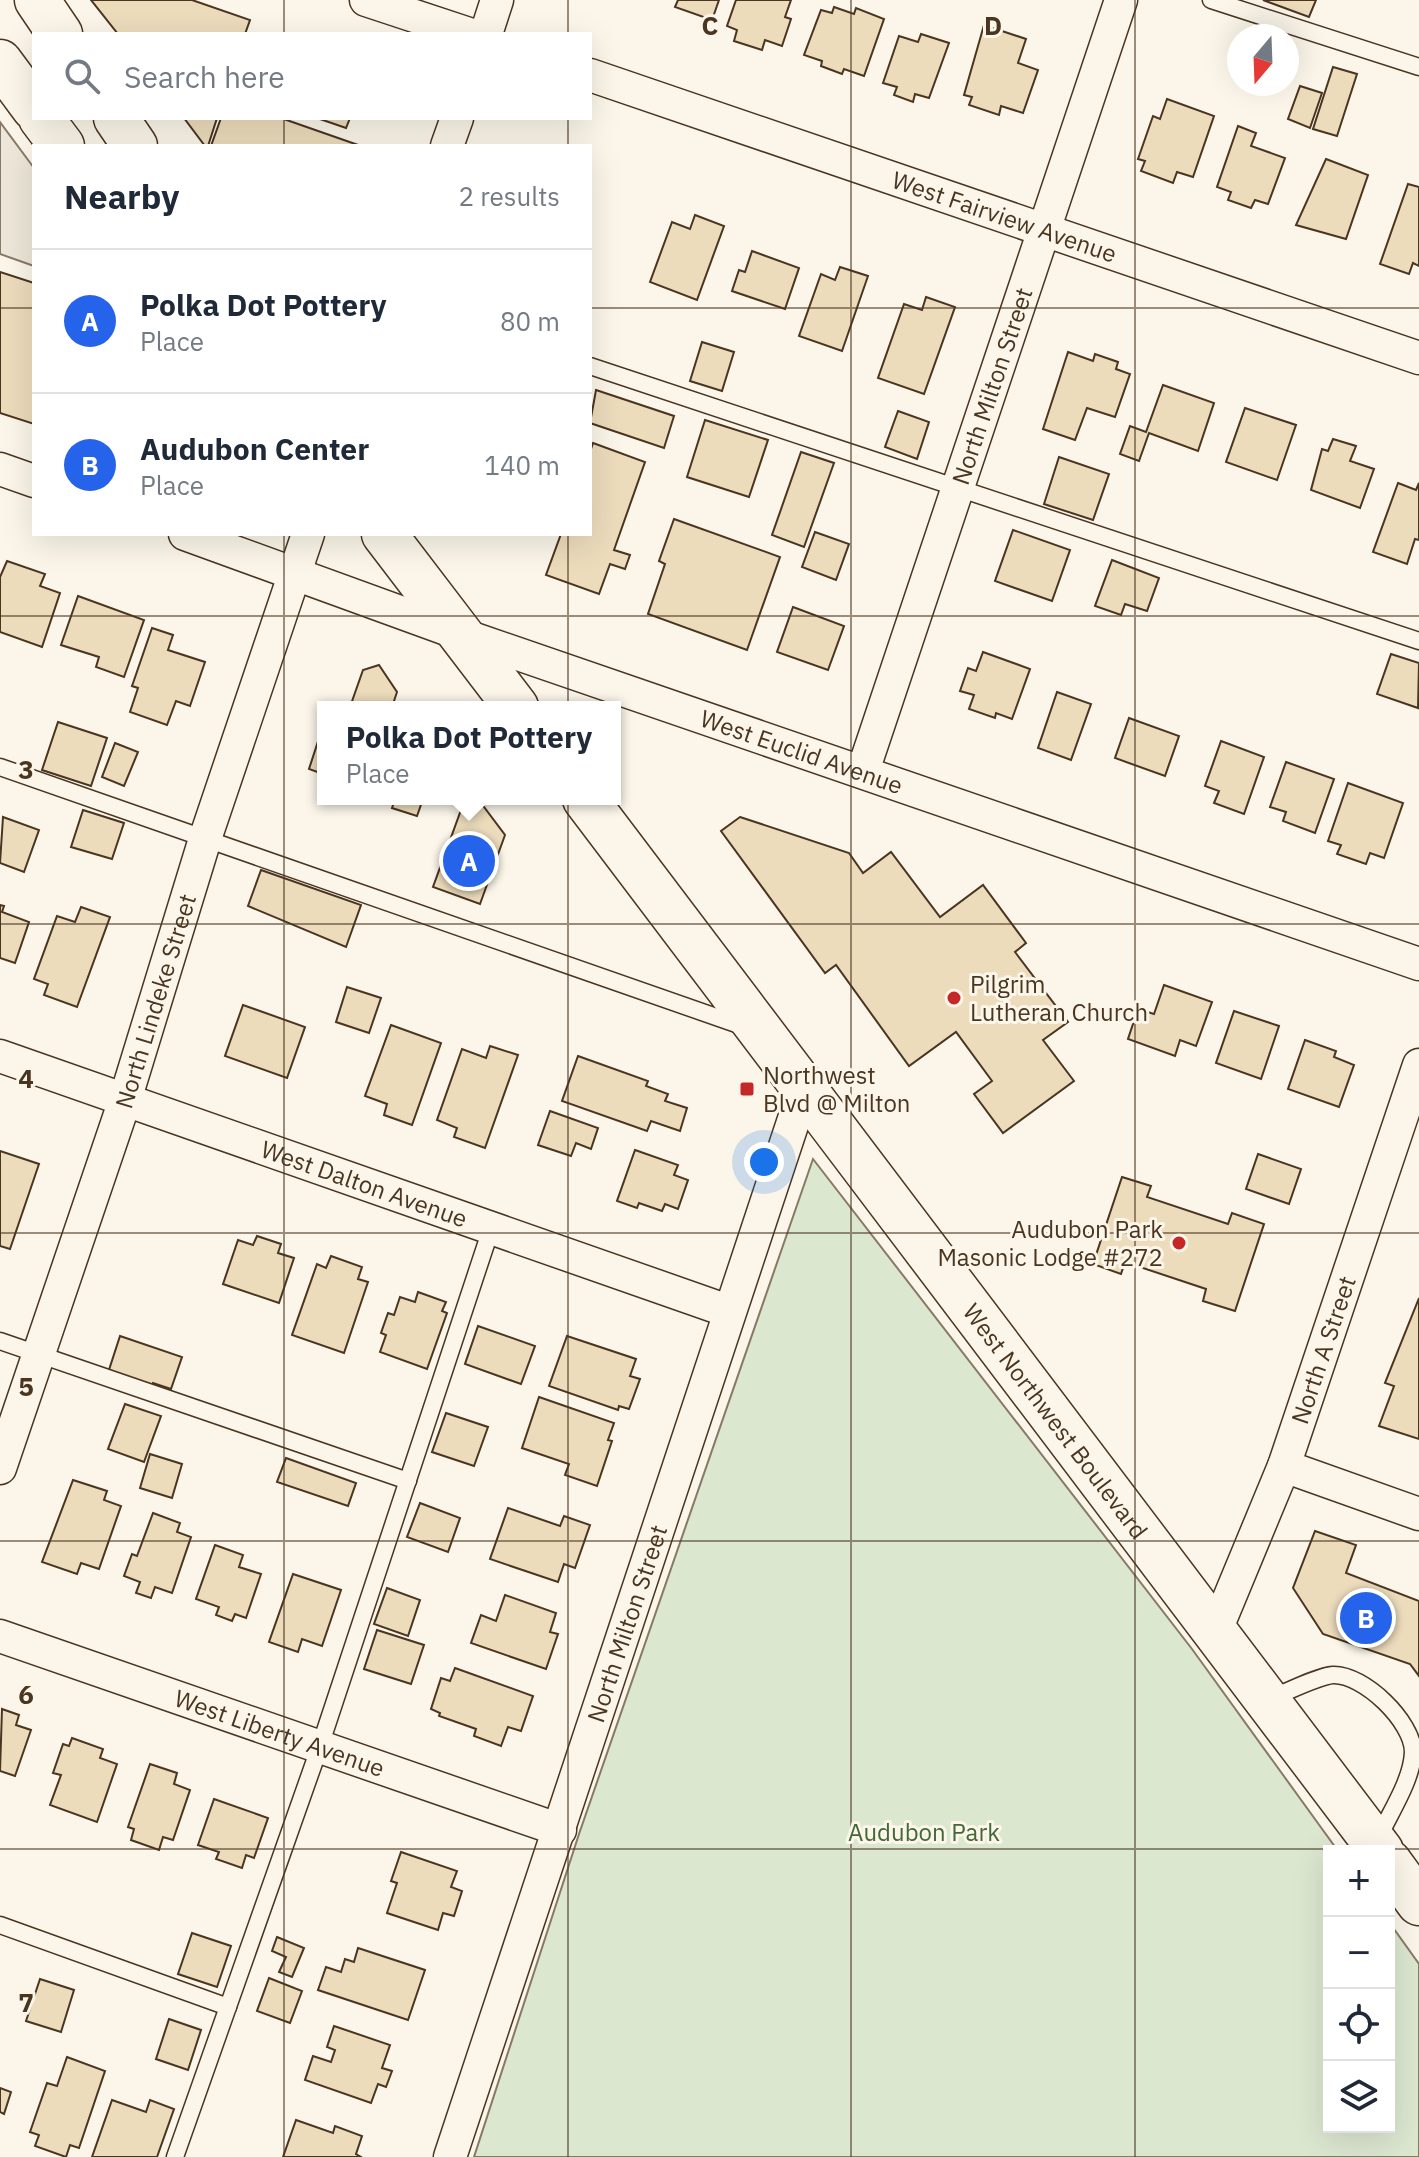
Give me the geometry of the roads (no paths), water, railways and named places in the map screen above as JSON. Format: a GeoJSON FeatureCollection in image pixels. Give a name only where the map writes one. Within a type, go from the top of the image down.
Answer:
{"type":"FeatureCollection","features":[{"type":"Feature","properties":{"kind":"main road"},"geometry":{"type":"LineString","coordinates":[[37,0],[59,32]]}},
{"type":"Feature","properties":{"kind":"main road"},"geometry":{"type":"LineString","coordinates":[[0,62],[32,105]]}},
{"type":"Feature","properties":{"kind":"main road"},"geometry":{"type":"LineString","coordinates":[[42,120],[60,144]]}},
{"type":"Feature","properties":{"kind":"main road"},"geometry":{"type":"LineString","coordinates":[[117,120],[134,144]]}},
{"type":"Feature","properties":{"kind":"main road"},"geometry":{"type":"LineString","coordinates":[[386,536],[512,701]]}},
{"type":"Feature","properties":{"kind":"main road","name":"West Northwest Boulevard"},"geometry":{"type":"LineString","coordinates":[[590,805],[1376,1845]]}},
{"type":"Feature","properties":{"kind":"main road","name":"West Northwest Boulevard"},"geometry":{"type":"LineString","coordinates":[[1395,1871],[1419,1903]]}},
{"type":"Feature","properties":{"kind":"street"},"geometry":{"type":"LineString","coordinates":[[366,0],[463,32]]}},
{"type":"Feature","properties":{"kind":"street"},"geometry":{"type":"LineString","coordinates":[[487,32],[497,0]]}},
{"type":"Feature","properties":{"kind":"street","name":"North Milton Street"},"geometry":{"type":"LineString","coordinates":[[863,771],[1121,0]]}},
{"type":"Feature","properties":{"kind":"street","name":"West Fairview Avenue"},"geometry":{"type":"LineString","coordinates":[[592,76],[1419,358]]}},
{"type":"Feature","properties":{"kind":"street"},"geometry":{"type":"LineString","coordinates":[[448,144],[456,120]]}},
{"type":"Feature","properties":{"kind":"street"},"geometry":{"type":"LineString","coordinates":[[0,469],[32,480]]}},
{"type":"Feature","properties":{"kind":"street","name":"West Euclid Avenue"},"geometry":{"type":"LineString","coordinates":[[191,536],[463,635],[1418,959]]}},
{"type":"Feature","properties":{"kind":"street","name":"North Lindeke Street"},"geometry":{"type":"LineString","coordinates":[[0,1468],[125,1100],[205,839],[307,536]]}},
{"type":"Feature","properties":{"kind":"street","name":"West Dalton Avenue"},"geometry":{"type":"LineString","coordinates":[[0,1056],[728,1311]]}},
{"type":"Feature","properties":{"kind":"street","name":"North A Street"},"geometry":{"type":"LineString","coordinates":[[1216,1630],[1284,1466],[1419,1065]]}},
{"type":"Feature","properties":{"kind":"street","name":"North Milton Street"},"geometry":{"type":"LineString","coordinates":[[450,2157],[804,1089]]}},
{"type":"Feature","properties":{"kind":"street"},"geometry":{"type":"LineString","coordinates":[[1284,1466],[1419,1514]]}},
{"type":"Feature","properties":{"kind":"street","name":"West Liberty Avenue"},"geometry":{"type":"LineString","coordinates":[[0,1636],[560,1830]]}},
{"type":"Feature","properties":{"kind":"lane"},"geometry":{"type":"LineString","coordinates":[[1211,0],[1419,67]]}},
{"type":"Feature","properties":{"kind":"lane"},"geometry":{"type":"LineString","coordinates":[[592,367],[1419,641]]}},
{"type":"Feature","properties":{"kind":"lane"},"geometry":{"type":"LineString","coordinates":[[0,767],[760,1032]]}},
{"type":"Feature","properties":{"kind":"lane"},"geometry":{"type":"LineString","coordinates":[[175,2157],[320,1746],[491,1229]]}},
{"type":"Feature","properties":{"kind":"lane"},"geometry":{"type":"LineString","coordinates":[[0,1341],[408,1481]]}},
{"type":"Feature","properties":{"kind":"lane"},"geometry":{"type":"LineString","coordinates":[[1268,1699],[1334,1675],[1369,1688],[1405,1724],[1413,1752],[1384,1845]]}},
{"type":"Feature","properties":{"kind":"lane"},"geometry":{"type":"LineString","coordinates":[[0,1925],[228,2007]]}},
{"type":"Feature","properties":{"kind":"place","name":"Polka Dot Pottery"},"geometry":{"type":"Point","coordinates":[469,861]}},
{"type":"Feature","properties":{"kind":"place","name":"Pilgrim Lutheran Church"},"geometry":{"type":"Point","coordinates":[954,998]}},
{"type":"Feature","properties":{"kind":"place","name":"Northwest Blvd @ Milton"},"geometry":{"type":"Point","coordinates":[747,1089]}},
{"type":"Feature","properties":{"kind":"place","name":"Audubon Park Masonic Lodge #272"},"geometry":{"type":"Point","coordinates":[1179,1243]}},
{"type":"Feature","properties":{"kind":"place","name":"Audubon Center"},"geometry":{"type":"Point","coordinates":[1366,1618]}},
{"type":"Feature","properties":{"kind":"park label","name":"Audubon Park"},"geometry":{"type":"Point","coordinates":[924,1832]}}]}
